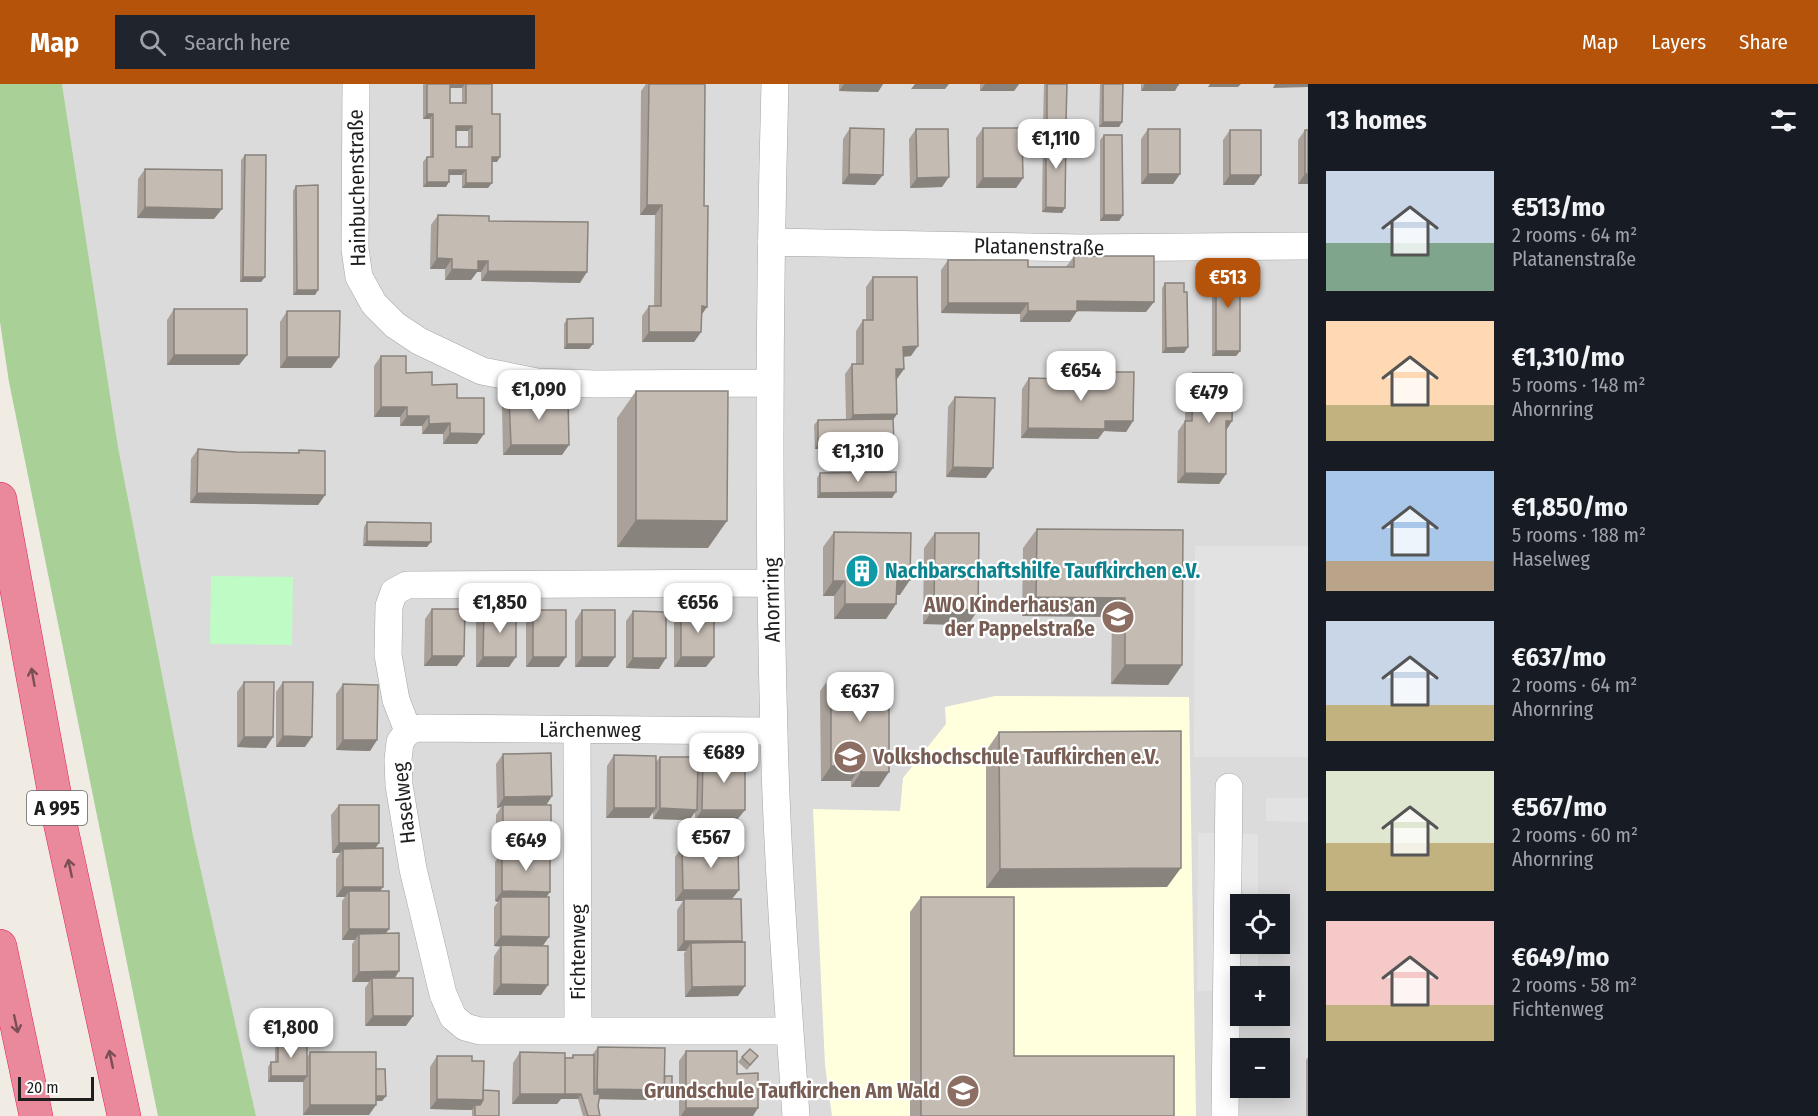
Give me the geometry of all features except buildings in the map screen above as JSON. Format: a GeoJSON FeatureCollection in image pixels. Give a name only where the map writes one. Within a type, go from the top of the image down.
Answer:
{"type":"FeatureCollection","features":[{"type":"Feature","properties":{"kind":"highway","name":"A 995"},"geometry":{"type":"LineString","coordinates":[[0,499],[59,818],[124,1116]]}},
{"type":"Feature","properties":{"kind":"highway"},"geometry":{"type":"LineString","coordinates":[[0,946],[36,1116]]}},
{"type":"Feature","properties":{"kind":"street","name":"Hainbuchenstraße"},"geometry":{"type":"LineString","coordinates":[[356,84],[355,249],[358,277],[374,304],[395,325],[419,341],[482,371],[537,382],[769,383]]}},
{"type":"Feature","properties":{"kind":"street","name":"Ahornring"},"geometry":{"type":"LineString","coordinates":[[776,84],[769,383],[771,583],[774,731],[795,1116]]}},
{"type":"Feature","properties":{"kind":"street","name":"Platanenstraße"},"geometry":{"type":"LineString","coordinates":[[771,242],[1081,248],[1308,246]]}},
{"type":"Feature","properties":{"kind":"street","name":"Haselweg"},"geometry":{"type":"LineString","coordinates":[[771,583],[407,585],[394,592],[389,606],[388,655],[396,700],[408,731],[400,742],[398,760],[399,785],[412,869],[443,994],[453,1017],[465,1027],[480,1030],[789,1030]]}},
{"type":"Feature","properties":{"kind":"street","name":"Lärchenweg"},"geometry":{"type":"LineString","coordinates":[[408,731],[420,728],[774,731]]}},
{"type":"Feature","properties":{"kind":"street","name":"Fichtenweg"},"geometry":{"type":"LineString","coordinates":[[577,730],[578,1030]]}},
{"type":"Feature","properties":{"kind":"street"},"geometry":{"type":"LineString","coordinates":[[1225,1116],[1229,787]]}},
{"type":"Feature","properties":{"kind":"shaded area"},"geometry":{"type":"Polygon","coordinates":[[[62,84],[1308,84],[1308,1116],[256,1116],[193,835],[118,447],[62,84]]]}},
{"type":"Feature","properties":{"kind":"shaded area"},"geometry":{"type":"Polygon","coordinates":[[[1195,546],[1308,546],[1308,757],[1194,757],[1195,546]]]}},
{"type":"Feature","properties":{"kind":"shaded area"},"geometry":{"type":"Polygon","coordinates":[[[995,696],[1189,697],[1196,1116],[832,1116],[825,1065],[813,809],[900,811],[903,778],[946,724],[945,707],[995,696]]]}},
{"type":"Feature","properties":{"kind":"shaded area"},"geometry":{"type":"Polygon","coordinates":[[[1266,798],[1308,798],[1308,822],[1266,821],[1266,798]]]}},
{"type":"Feature","properties":{"kind":"shaded area"},"geometry":{"type":"Polygon","coordinates":[[[1198,833],[1219,833],[1218,991],[1197,991],[1198,833]]]}},
{"type":"Feature","properties":{"kind":"shaded area"},"geometry":{"type":"Polygon","coordinates":[[[1238,834],[1258,834],[1258,894],[1238,894],[1238,834]]]}},
{"type":"Feature","properties":{"kind":"shaded area"},"geometry":{"type":"Polygon","coordinates":[[[1237,954],[1258,954],[1258,966],[1237,966],[1237,954]]]}},
{"type":"Feature","properties":{"kind":"green space"},"geometry":{"type":"Polygon","coordinates":[[[0,84],[62,84],[118,447],[193,835],[256,1116],[158,1116],[9,382],[0,322],[0,84]]]}},
{"type":"Feature","properties":{"kind":"green space"},"geometry":{"type":"Polygon","coordinates":[[[211,576],[293,577],[292,645],[210,644],[211,576]]]}},
{"type":"Feature","properties":{"kind":"place","name":"Nachbarschaftshilfe Taufkirchen e.V."},"geometry":{"type":"Point","coordinates":[862,571]}},
{"type":"Feature","properties":{"kind":"place","name":"AWO Kinderhaus an der Pappelstraße"},"geometry":{"type":"Point","coordinates":[1118,617]}},
{"type":"Feature","properties":{"kind":"place","name":"Volkshochschule Taufkirchen e.V."},"geometry":{"type":"Point","coordinates":[850,757]}},
{"type":"Feature","properties":{"kind":"place","name":"Grundschule Taufkirchen Am Wald"},"geometry":{"type":"Point","coordinates":[963,1091]}}]}
